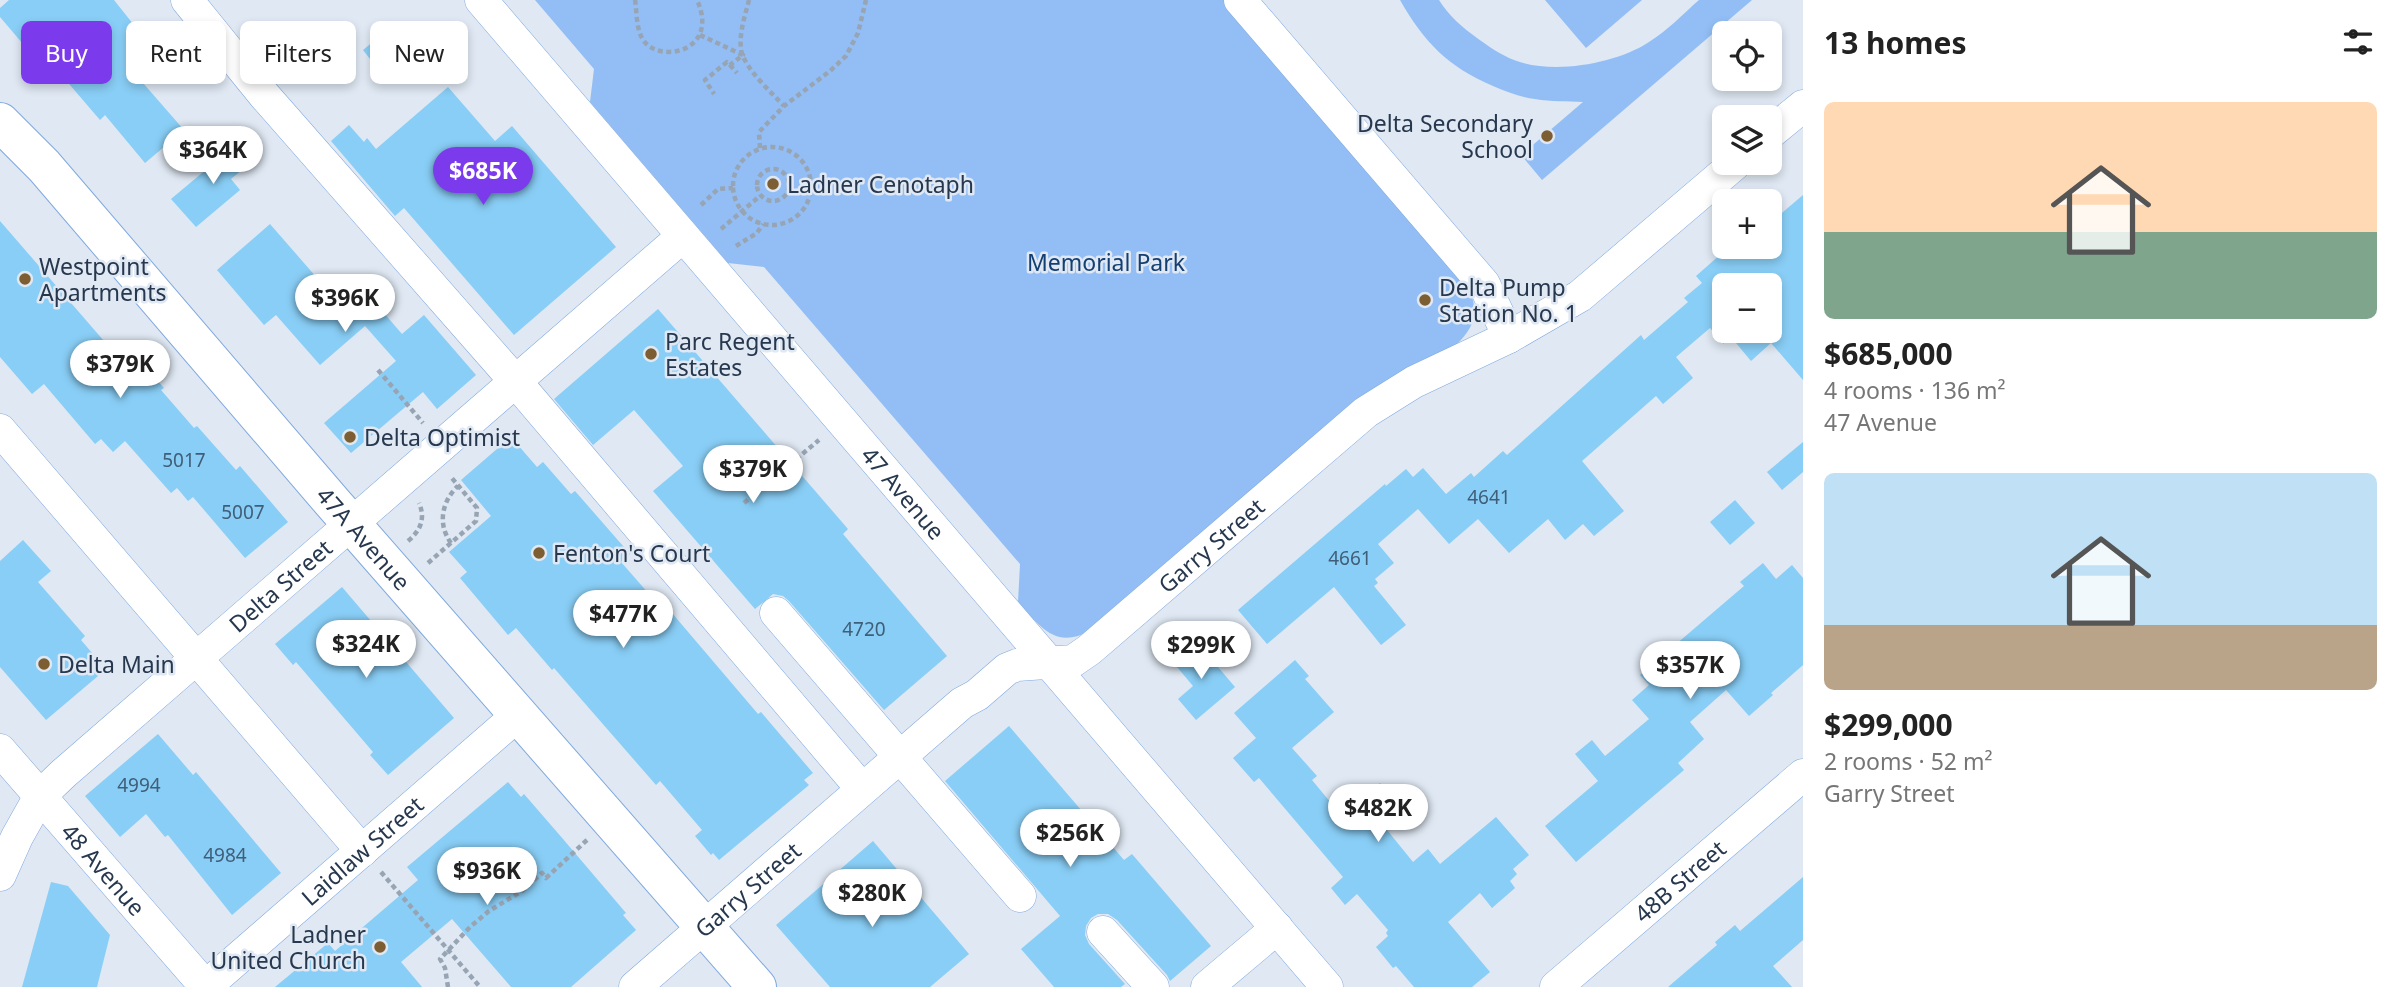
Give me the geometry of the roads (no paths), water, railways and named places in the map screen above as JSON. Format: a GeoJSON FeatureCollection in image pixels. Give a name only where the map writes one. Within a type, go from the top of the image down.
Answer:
{"type":"FeatureCollection","features":[{"type":"Feature","properties":{"kind":"main road","name":"47A Avenue"},"geometry":{"type":"LineString","coordinates":[[0,122],[44,166],[352,524],[757,987]]}},
{"type":"Feature","properties":{"kind":"street"},"geometry":{"type":"LineString","coordinates":[[187,0],[264,95],[516,382],[862,789]]}},
{"type":"Feature","properties":{"kind":"street","name":"47 Avenue"},"geometry":{"type":"LineString","coordinates":[[481,0],[1327,987]]}},
{"type":"Feature","properties":{"kind":"street"},"geometry":{"type":"LineString","coordinates":[[1240,0],[1484,284],[1509,337]]}},
{"type":"Feature","properties":{"kind":"street"},"geometry":{"type":"LineString","coordinates":[[1782,123],[1803,106]]}},
{"type":"Feature","properties":{"kind":"street","name":"Garry Street"},"geometry":{"type":"LineString","coordinates":[[635,987],[962,703],[977,695],[1007,669],[1017,664],[1073,661],[1089,650],[1373,407],[1414,382],[1509,337],[1580,296],[1722,175]]}},
{"type":"Feature","properties":{"kind":"street","name":"Delta Street"},"geometry":{"type":"LineString","coordinates":[[0,875],[17,836],[40,796],[63,774],[683,236]]}},
{"type":"Feature","properties":{"kind":"street"},"geometry":{"type":"LineString","coordinates":[[0,430],[371,861]]}},
{"type":"Feature","properties":{"kind":"street"},"geometry":{"type":"LineString","coordinates":[[776,613],[1020,896]]}},
{"type":"Feature","properties":{"kind":"street","name":"Laidlaw Street"},"geometry":{"type":"LineString","coordinates":[[205,987],[371,861],[519,714]]}},
{"type":"Feature","properties":{"kind":"street","name":"48 Avenue"},"geometry":{"type":"LineString","coordinates":[[0,750],[205,987]]}},
{"type":"Feature","properties":{"kind":"street","name":"48B Street"},"geometry":{"type":"LineString","coordinates":[[1556,987],[1803,775]]}},
{"type":"Feature","properties":{"kind":"street"},"geometry":{"type":"LineString","coordinates":[[1207,987],[1276,928]]}},
{"type":"Feature","properties":{"kind":"street"},"geometry":{"type":"LineString","coordinates":[[1103,932],[1153,987]]}},
{"type":"Feature","properties":{"kind":"place","name":"Delta Secondary School"},"geometry":{"type":"Point","coordinates":[1547,136]}},
{"type":"Feature","properties":{"kind":"place","name":"Ladner Cenotaph"},"geometry":{"type":"Point","coordinates":[773,184]}},
{"type":"Feature","properties":{"kind":"place","name":"Westpoint Apartments"},"geometry":{"type":"Point","coordinates":[25,279]}},
{"type":"Feature","properties":{"kind":"place","name":"Delta Pump Station No. 1"},"geometry":{"type":"Point","coordinates":[1425,300]}},
{"type":"Feature","properties":{"kind":"place","name":"Parc Regent Estates"},"geometry":{"type":"Point","coordinates":[651,354]}},
{"type":"Feature","properties":{"kind":"place","name":"Delta Optimist"},"geometry":{"type":"Point","coordinates":[350,437]}},
{"type":"Feature","properties":{"kind":"place","name":"Fenton's Court"},"geometry":{"type":"Point","coordinates":[539,553]}},
{"type":"Feature","properties":{"kind":"place","name":"Delta Main"},"geometry":{"type":"Point","coordinates":[44,664]}},
{"type":"Feature","properties":{"kind":"place","name":"Ladner United Church"},"geometry":{"type":"Point","coordinates":[380,947]}},
{"type":"Feature","properties":{"kind":"park label","name":"Memorial Park"},"geometry":{"type":"Point","coordinates":[1106,262]}}]}
